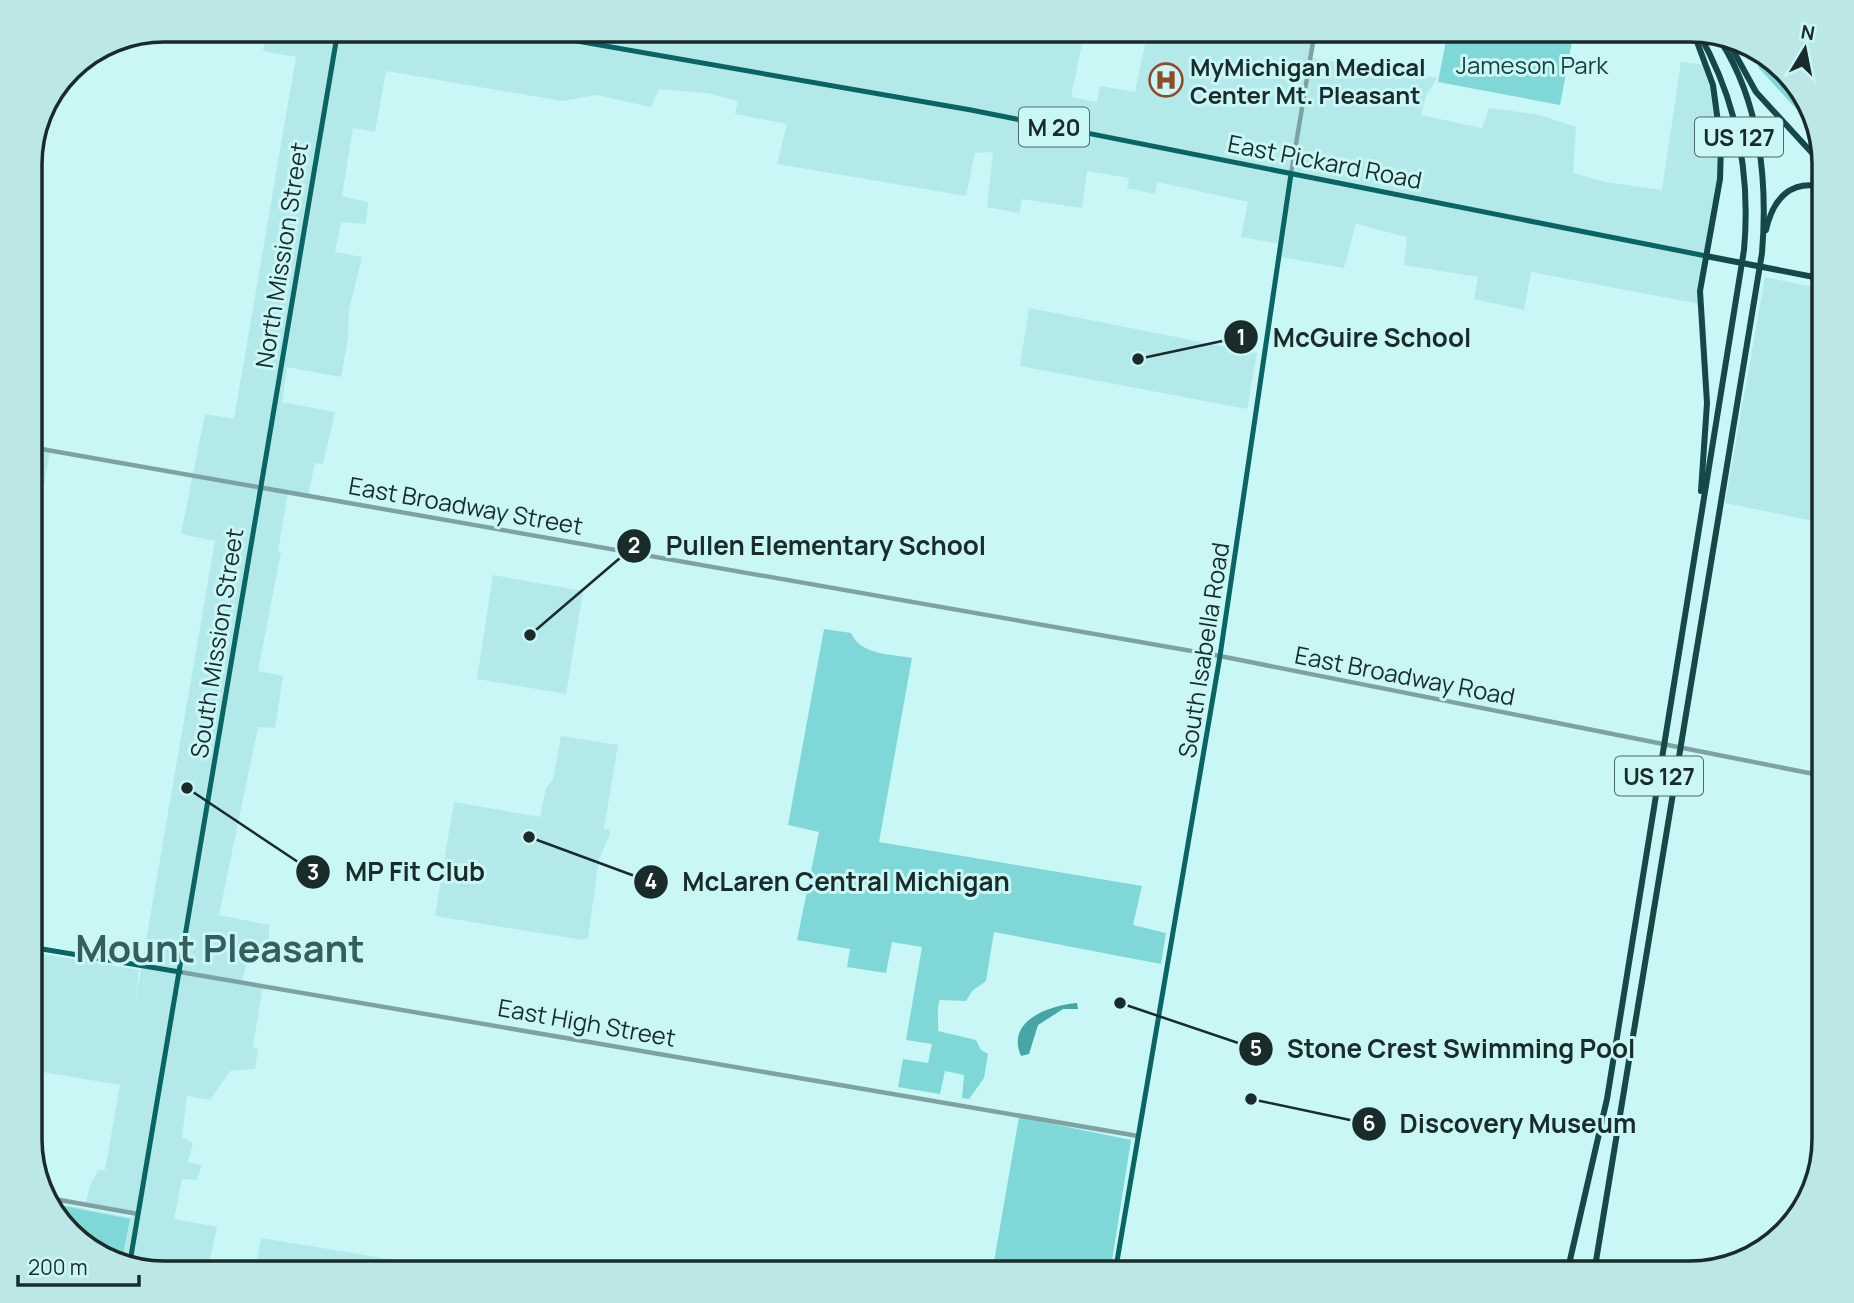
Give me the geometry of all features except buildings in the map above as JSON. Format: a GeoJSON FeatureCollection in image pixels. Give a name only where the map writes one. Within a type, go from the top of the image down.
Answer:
{"type":"FeatureCollection","features":[{"type":"Feature","properties":{"kind":"highway"},"geometry":{"type":"LineString","coordinates":[[1700,43],[1708,65],[1720,124],[1720,179],[1700,291],[1707,403],[1701,513]]}},
{"type":"Feature","properties":{"kind":"highway","name":"US 127"},"geometry":{"type":"LineString","coordinates":[[1570,1261],[1606,1099],[1744,250],[1747,194],[1739,139],[1724,87],[1702,43]]}},
{"type":"Feature","properties":{"kind":"highway","name":"US 127"},"geometry":{"type":"LineString","coordinates":[[1596,1261],[1762,253],[1764,197],[1757,140],[1740,80],[1723,46]]}},
{"type":"Feature","properties":{"kind":"highway"},"geometry":{"type":"LineString","coordinates":[[1733,50],[1756,92],[1811,152]]}},
{"type":"Feature","properties":{"kind":"highway"},"geometry":{"type":"LineString","coordinates":[[1762,242],[1771,210],[1779,197],[1802,186],[1812,186]]}},
{"type":"Feature","properties":{"kind":"highway","name":"East Pickard Road"},"geometry":{"type":"LineString","coordinates":[[1706,256],[1812,277]]}},
{"type":"Feature","properties":{"kind":"main road","name":"North Mission Street"},"geometry":{"type":"LineString","coordinates":[[260,486],[336,42]]}},
{"type":"Feature","properties":{"kind":"main road","name":"East Pickard Road"},"geometry":{"type":"LineString","coordinates":[[586,42],[818,81],[1706,256]]}},
{"type":"Feature","properties":{"kind":"main road","name":"South Isabella Road"},"geometry":{"type":"LineString","coordinates":[[1117,1261],[1220,656],[1291,174]]}},
{"type":"Feature","properties":{"kind":"main road","name":"South Mission Street"},"geometry":{"type":"LineString","coordinates":[[131,1256],[260,486]]}},
{"type":"Feature","properties":{"kind":"main road","name":"East High Street"},"geometry":{"type":"LineString","coordinates":[[42,949],[180,972]]}},
{"type":"Feature","properties":{"kind":"street","name":"South Isabella Road"},"geometry":{"type":"LineString","coordinates":[[1291,174],[1313,42]]}},
{"type":"Feature","properties":{"kind":"street","name":"East Broadway Street"},"geometry":{"type":"LineString","coordinates":[[42,449],[978,613]]}},
{"type":"Feature","properties":{"kind":"street","name":"East Broadway Road"},"geometry":{"type":"LineString","coordinates":[[978,613],[1220,656],[1812,774]]}},
{"type":"Feature","properties":{"kind":"street","name":"East High Street"},"geometry":{"type":"LineString","coordinates":[[180,972],[1138,1136]]}},
{"type":"Feature","properties":{"kind":"street"},"geometry":{"type":"LineString","coordinates":[[58,1199],[138,1213]]}},
{"type":"Feature","properties":{"kind":"shaded area"},"geometry":{"type":"Polygon","coordinates":[[[265,42],[1080,42],[1082,44],[1071,97],[1097,102],[1100,86],[1135,92],[1145,42],[1313,42],[1311,58],[1437,78],[1426,96],[1421,115],[1482,128],[1489,108],[1540,115],[1576,127],[1573,173],[1605,182],[1662,190],[1681,62],[1708,65],[1721,162],[1700,304],[1531,272],[1524,310],[1474,299],[1478,277],[1404,265],[1407,237],[1356,224],[1344,268],[1280,257],[1281,244],[1241,237],[1248,202],[1157,182],[1155,194],[1127,188],[1129,178],[1087,171],[1082,208],[1022,199],[1019,213],[987,207],[993,152],[975,153],[966,196],[777,164],[787,124],[735,114],[738,101],[707,93],[659,89],[651,107],[596,95],[562,101],[386,71],[375,132],[353,128],[342,196],[368,202],[366,224],[341,222],[335,252],[362,257],[349,309],[348,338],[341,377],[287,367],[282,402],[335,412],[323,464],[315,463],[308,495],[288,492],[278,551],[281,552],[258,671],[283,676],[275,728],[258,727],[219,915],[269,925],[269,950],[250,950],[242,981],[263,985],[253,1047],[258,1049],[255,1069],[230,1071],[210,1100],[187,1096],[182,1137],[193,1143],[188,1162],[202,1165],[197,1180],[182,1179],[174,1219],[217,1227],[209,1261],[148,1260],[125,1255],[103,1245],[78,1225],[62,1204],[132,1218],[134,1213],[86,1204],[89,1188],[98,1170],[105,1170],[120,1085],[42,1072],[42,960],[43,954],[139,970],[135,1004],[215,541],[181,534],[205,414],[234,419],[296,57],[263,51],[265,42]]]}},
{"type":"Feature","properties":{"kind":"shaded area"},"geometry":{"type":"Polygon","coordinates":[[[1765,277],[1812,287],[1812,521],[1725,503],[1765,277]]]}},
{"type":"Feature","properties":{"kind":"shaded area"},"geometry":{"type":"Polygon","coordinates":[[[1029,308],[1257,353],[1247,409],[1020,366],[1029,308]]]}},
{"type":"Feature","properties":{"kind":"shaded area"},"geometry":{"type":"Polygon","coordinates":[[[42,449],[50,451],[42,498],[42,449]]]}},
{"type":"Feature","properties":{"kind":"shaded area"},"geometry":{"type":"Polygon","coordinates":[[[493,575],[583,591],[566,694],[477,679],[493,575]]]}},
{"type":"Feature","properties":{"kind":"shaded area"},"geometry":{"type":"Polygon","coordinates":[[[561,736],[618,745],[604,829],[609,829],[610,834],[599,859],[588,938],[583,940],[435,916],[454,802],[540,817],[546,788],[553,780],[561,736]]]}},
{"type":"Feature","properties":{"kind":"shaded area"},"geometry":{"type":"Polygon","coordinates":[[[1077,1003],[1078,1009],[1063,1009],[1038,1025],[1029,1054],[1021,1056],[1019,1033],[1025,1024],[1044,1011],[1077,1003]]]}},
{"type":"Feature","properties":{"kind":"shaded area"},"geometry":{"type":"Polygon","coordinates":[[[261,1238],[401,1261],[257,1261],[261,1238]]]}},
{"type":"Feature","properties":{"kind":"green space","name":"Jameson Park"},"geometry":{"type":"Polygon","coordinates":[[[1446,42],[1572,42],[1560,105],[1438,82],[1446,42]]]}},
{"type":"Feature","properties":{"kind":"green space"},"geometry":{"type":"Polygon","coordinates":[[[1758,63],[1770,73],[1770,80],[1759,68],[1758,63]]]}},
{"type":"Feature","properties":{"kind":"green space"},"geometry":{"type":"Polygon","coordinates":[[[1774,84],[1782,84],[1801,114],[1774,84]]]}},
{"type":"Feature","properties":{"kind":"green space"},"geometry":{"type":"Polygon","coordinates":[[[824,629],[851,633],[869,650],[912,658],[879,842],[1142,886],[1133,925],[1166,933],[1161,964],[994,932],[986,981],[972,991],[966,1001],[940,1000],[938,1007],[938,1031],[976,1040],[981,1050],[988,1054],[984,1078],[969,1099],[962,1098],[964,1075],[945,1071],[940,1094],[898,1087],[903,1059],[928,1063],[932,1044],[906,1040],[922,947],[892,942],[886,973],[847,967],[850,949],[797,940],[819,832],[788,825],[824,629]]]}},
{"type":"Feature","properties":{"kind":"green space"},"geometry":{"type":"Polygon","coordinates":[[[1019,1117],[1131,1140],[1112,1261],[994,1261],[1019,1117]]]}},
{"type":"Feature","properties":{"kind":"green space"},"geometry":{"type":"Polygon","coordinates":[[[63,1206],[130,1219],[123,1254],[90,1236],[63,1206]]]}},
{"type":"Feature","properties":{"kind":"place","name":"MyMichigan Medical Center Mt. Pleasant"},"geometry":{"type":"Point","coordinates":[1166,80]}},
{"type":"Feature","properties":{"kind":"place","name":"McGuire School"},"geometry":{"type":"Point","coordinates":[1138,359]}},
{"type":"Feature","properties":{"kind":"place","name":"Pullen Elementary School"},"geometry":{"type":"Point","coordinates":[530,635]}},
{"type":"Feature","properties":{"kind":"place","name":"MP Fit Club"},"geometry":{"type":"Point","coordinates":[187,788]}},
{"type":"Feature","properties":{"kind":"place","name":"McLaren Central Michigan"},"geometry":{"type":"Point","coordinates":[529,837]}},
{"type":"Feature","properties":{"kind":"place","name":"Stone Crest Swimming Pool"},"geometry":{"type":"Point","coordinates":[1120,1003]}},
{"type":"Feature","properties":{"kind":"place","name":"Discovery Museum"},"geometry":{"type":"Point","coordinates":[1251,1099]}},
{"type":"Feature","properties":{"kind":"district","name":"Mount Pleasant"},"geometry":{"type":"Point","coordinates":[220,947]}}]}
